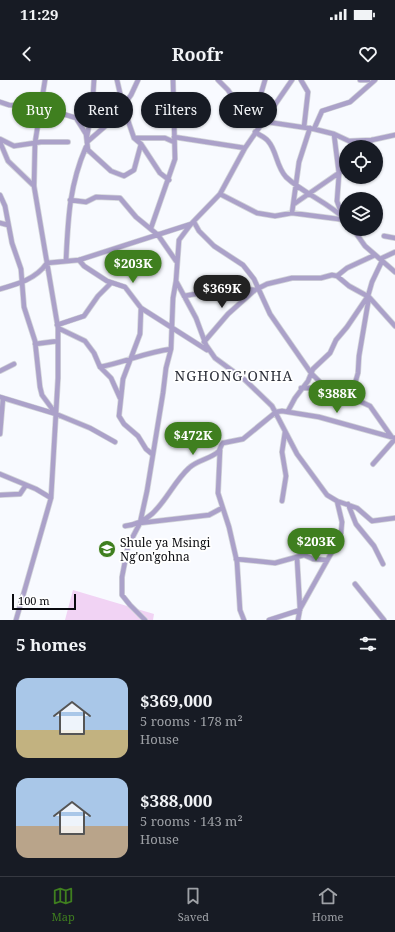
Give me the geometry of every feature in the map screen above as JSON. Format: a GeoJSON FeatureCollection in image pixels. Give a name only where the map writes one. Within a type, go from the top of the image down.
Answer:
{"type":"FeatureCollection","features":[{"type":"Feature","properties":{"kind":"street"},"geometry":{"type":"LineString","coordinates":[[44,92],[46,80]]}},
{"type":"Feature","properties":{"kind":"street"},"geometry":{"type":"LineString","coordinates":[[66,261],[70,200],[74,179],[87,142],[92,116],[94,80]]}},
{"type":"Feature","properties":{"kind":"street"},"geometry":{"type":"LineString","coordinates":[[118,80],[120,92]]}},
{"type":"Feature","properties":{"kind":"street"},"geometry":{"type":"LineString","coordinates":[[132,92],[138,80]]}},
{"type":"Feature","properties":{"kind":"street"},"geometry":{"type":"LineString","coordinates":[[151,228],[169,180],[175,159],[173,80]]}},
{"type":"Feature","properties":{"kind":"street"},"geometry":{"type":"LineString","coordinates":[[218,80],[229,92]]}},
{"type":"Feature","properties":{"kind":"street"},"geometry":{"type":"LineString","coordinates":[[261,92],[265,80]]}},
{"type":"Feature","properties":{"kind":"street"},"geometry":{"type":"LineString","coordinates":[[277,101],[288,89],[292,80]]}},
{"type":"Feature","properties":{"kind":"street"},"geometry":{"type":"LineString","coordinates":[[301,80],[308,92],[304,127]]}},
{"type":"Feature","properties":{"kind":"street"},"geometry":{"type":"LineString","coordinates":[[360,80],[368,80]]}},
{"type":"Feature","properties":{"kind":"street"},"geometry":{"type":"LineString","coordinates":[[292,213],[297,186],[299,162],[312,129],[322,111],[350,102],[375,80]]}},
{"type":"Feature","properties":{"kind":"street"},"geometry":{"type":"LineString","coordinates":[[1,104],[12,105]]}},
{"type":"Feature","properties":{"kind":"street"},"geometry":{"type":"LineString","coordinates":[[66,115],[76,118],[87,142],[108,170],[127,176],[135,169],[141,144]]}},
{"type":"Feature","properties":{"kind":"street"},"geometry":{"type":"LineString","coordinates":[[277,123],[304,127],[334,134],[347,140]]}},
{"type":"Feature","properties":{"kind":"street"},"geometry":{"type":"LineString","coordinates":[[16,620],[51,498],[56,414],[58,327],[48,263],[39,224],[34,186],[35,143],[38,128]]}},
{"type":"Feature","properties":{"kind":"street"},"geometry":{"type":"LineString","coordinates":[[87,142],[102,128]]}},
{"type":"Feature","properties":{"kind":"street"},"geometry":{"type":"LineString","coordinates":[[130,128],[134,138],[141,144],[160,173],[169,180]]}},
{"type":"Feature","properties":{"kind":"street"},"geometry":{"type":"LineString","coordinates":[[144,620],[130,605],[121,590],[122,578],[127,550],[140,523],[166,368],[171,349],[173,298],[176,281],[176,261],[179,240],[220,194],[244,148],[256,128]]}},
{"type":"Feature","properties":{"kind":"street"},"geometry":{"type":"LineString","coordinates":[[255,132],[268,141],[280,170],[307,194],[339,214]]}},
{"type":"Feature","properties":{"kind":"street"},"geometry":{"type":"LineString","coordinates":[[334,134],[339,174],[337,200],[339,206]]}},
{"type":"Feature","properties":{"kind":"street"},"geometry":{"type":"LineString","coordinates":[[372,140],[395,135]]}},
{"type":"Feature","properties":{"kind":"street"},"geometry":{"type":"LineString","coordinates":[[134,138],[165,138],[244,148]]}},
{"type":"Feature","properties":{"kind":"street"},"geometry":{"type":"LineString","coordinates":[[0,141],[14,146],[35,143],[68,142]]}},
{"type":"Feature","properties":{"kind":"street"},"geometry":{"type":"LineString","coordinates":[[0,141],[8,161],[34,186]]}},
{"type":"Feature","properties":{"kind":"street"},"geometry":{"type":"LineString","coordinates":[[294,204],[339,174]]}},
{"type":"Feature","properties":{"kind":"street"},"geometry":{"type":"LineString","coordinates":[[220,194],[256,213],[275,216],[292,213],[339,219]]}},
{"type":"Feature","properties":{"kind":"street"},"geometry":{"type":"LineString","coordinates":[[0,195],[5,206],[12,243],[20,266],[24,307],[35,344],[40,387],[42,394],[56,414]]}},
{"type":"Feature","properties":{"kind":"street"},"geometry":{"type":"LineString","coordinates":[[70,200],[86,202],[96,197],[118,197],[130,207],[136,217],[158,235],[176,261]]}},
{"type":"Feature","properties":{"kind":"street"},"geometry":{"type":"LineString","coordinates":[[0,223],[8,225]]}},
{"type":"Feature","properties":{"kind":"street"},"geometry":{"type":"LineString","coordinates":[[0,290],[38,274],[48,263],[79,260],[193,223]]}},
{"type":"Feature","properties":{"kind":"street"},"geometry":{"type":"LineString","coordinates":[[193,223],[214,246],[245,268],[270,314],[311,373],[325,387]]}},
{"type":"Feature","properties":{"kind":"street"},"geometry":{"type":"LineString","coordinates":[[358,236],[364,246],[395,272]]}},
{"type":"Feature","properties":{"kind":"street"},"geometry":{"type":"LineString","coordinates":[[384,236],[395,238]]}},
{"type":"Feature","properties":{"kind":"street"},"geometry":{"type":"LineString","coordinates":[[352,394],[358,373],[368,296],[373,278],[381,260],[395,252]]}},
{"type":"Feature","properties":{"kind":"street"},"geometry":{"type":"LineString","coordinates":[[337,276],[347,268],[375,255]]}},
{"type":"Feature","properties":{"kind":"street"},"geometry":{"type":"LineString","coordinates":[[79,260],[84,266],[111,283],[125,287],[140,308],[209,351]]}},
{"type":"Feature","properties":{"kind":"street"},"geometry":{"type":"LineString","coordinates":[[184,296],[204,292],[215,286],[228,285],[245,289],[257,289],[292,278],[321,278],[332,275],[337,276],[349,286],[368,296],[395,326]]}},
{"type":"Feature","properties":{"kind":"street"},"geometry":{"type":"LineString","coordinates":[[176,281],[196,318],[204,342],[209,351],[219,363],[249,383],[272,406],[297,454],[327,495],[337,501],[357,508],[372,521],[395,518]]}},
{"type":"Feature","properties":{"kind":"street"},"geometry":{"type":"LineString","coordinates":[[58,327],[84,316],[99,294],[111,283]]}},
{"type":"Feature","properties":{"kind":"street"},"geometry":{"type":"LineString","coordinates":[[204,342],[233,309],[257,289]]}},
{"type":"Feature","properties":{"kind":"street"},"geometry":{"type":"LineString","coordinates":[[288,411],[301,388],[308,381],[311,373],[330,353],[336,340],[347,327],[368,296]]}},
{"type":"Feature","properties":{"kind":"street"},"geometry":{"type":"LineString","coordinates":[[140,308],[140,334],[123,379],[119,416],[122,422],[138,436],[146,450],[152,454]]}},
{"type":"Feature","properties":{"kind":"street"},"geometry":{"type":"LineString","coordinates":[[58,327],[85,341],[94,353],[100,367],[111,378],[121,399]]}},
{"type":"Feature","properties":{"kind":"street"},"geometry":{"type":"LineString","coordinates":[[35,344],[58,341]]}},
{"type":"Feature","properties":{"kind":"street"},"geometry":{"type":"LineString","coordinates":[[100,367],[131,360],[152,352],[171,349]]}},
{"type":"Feature","properties":{"kind":"street"},"geometry":{"type":"LineString","coordinates":[[0,371],[14,364]]}},
{"type":"Feature","properties":{"kind":"street"},"geometry":{"type":"LineString","coordinates":[[301,388],[325,387],[341,389],[352,394],[357,400],[372,408],[394,438]]}},
{"type":"Feature","properties":{"kind":"street"},"geometry":{"type":"LineString","coordinates":[[0,434],[2,398],[56,414],[90,428],[115,442]]}},
{"type":"Feature","properties":{"kind":"street"},"geometry":{"type":"LineString","coordinates":[[244,620],[240,610],[239,578],[236,559],[229,526],[222,508],[218,490],[220,450],[223,443],[243,439],[276,412],[288,411],[394,438]]}},
{"type":"Feature","properties":{"kind":"street"},"geometry":{"type":"LineString","coordinates":[[282,501],[286,476],[282,452],[285,432]]}},
{"type":"Feature","properties":{"kind":"street"},"geometry":{"type":"LineString","coordinates":[[374,464],[394,438]]}},
{"type":"Feature","properties":{"kind":"street"},"geometry":{"type":"LineString","coordinates":[[140,523],[165,502],[178,479],[190,467],[220,450]]}},
{"type":"Feature","properties":{"kind":"street"},"geometry":{"type":"LineString","coordinates":[[0,474],[51,498]]}},
{"type":"Feature","properties":{"kind":"street"},"geometry":{"type":"LineString","coordinates":[[0,495],[20,494],[26,485]]}},
{"type":"Feature","properties":{"kind":"street"},"geometry":{"type":"LineString","coordinates":[[269,620],[300,610],[333,550],[342,527],[337,501]]}},
{"type":"Feature","properties":{"kind":"street"},"geometry":{"type":"LineString","coordinates":[[348,504],[356,524],[374,546],[383,564]]}},
{"type":"Feature","properties":{"kind":"street"},"geometry":{"type":"LineString","coordinates":[[125,526],[209,515],[222,508]]}},
{"type":"Feature","properties":{"kind":"street"},"geometry":{"type":"LineString","coordinates":[[236,559],[275,563],[304,555],[313,560],[327,560]]}},
{"type":"Feature","properties":{"kind":"street"},"geometry":{"type":"LineString","coordinates":[[297,558],[300,610],[298,620]]}},
{"type":"Feature","properties":{"kind":"street"},"geometry":{"type":"LineString","coordinates":[[355,584],[384,620]]}},
{"type":"Feature","properties":{"kind":"shaded area"},"geometry":{"type":"Polygon","coordinates":[[[73,590],[154,614],[153,620],[65,620],[73,590]]]}},
{"type":"Feature","properties":{"kind":"place","name":"Shule ya Msingi Ng'on'gohna"},"geometry":{"type":"Point","coordinates":[107,549]}},
{"type":"Feature","properties":{"kind":"district","name":"NGHONG'ONHA"},"geometry":{"type":"Point","coordinates":[234,375]}}]}
